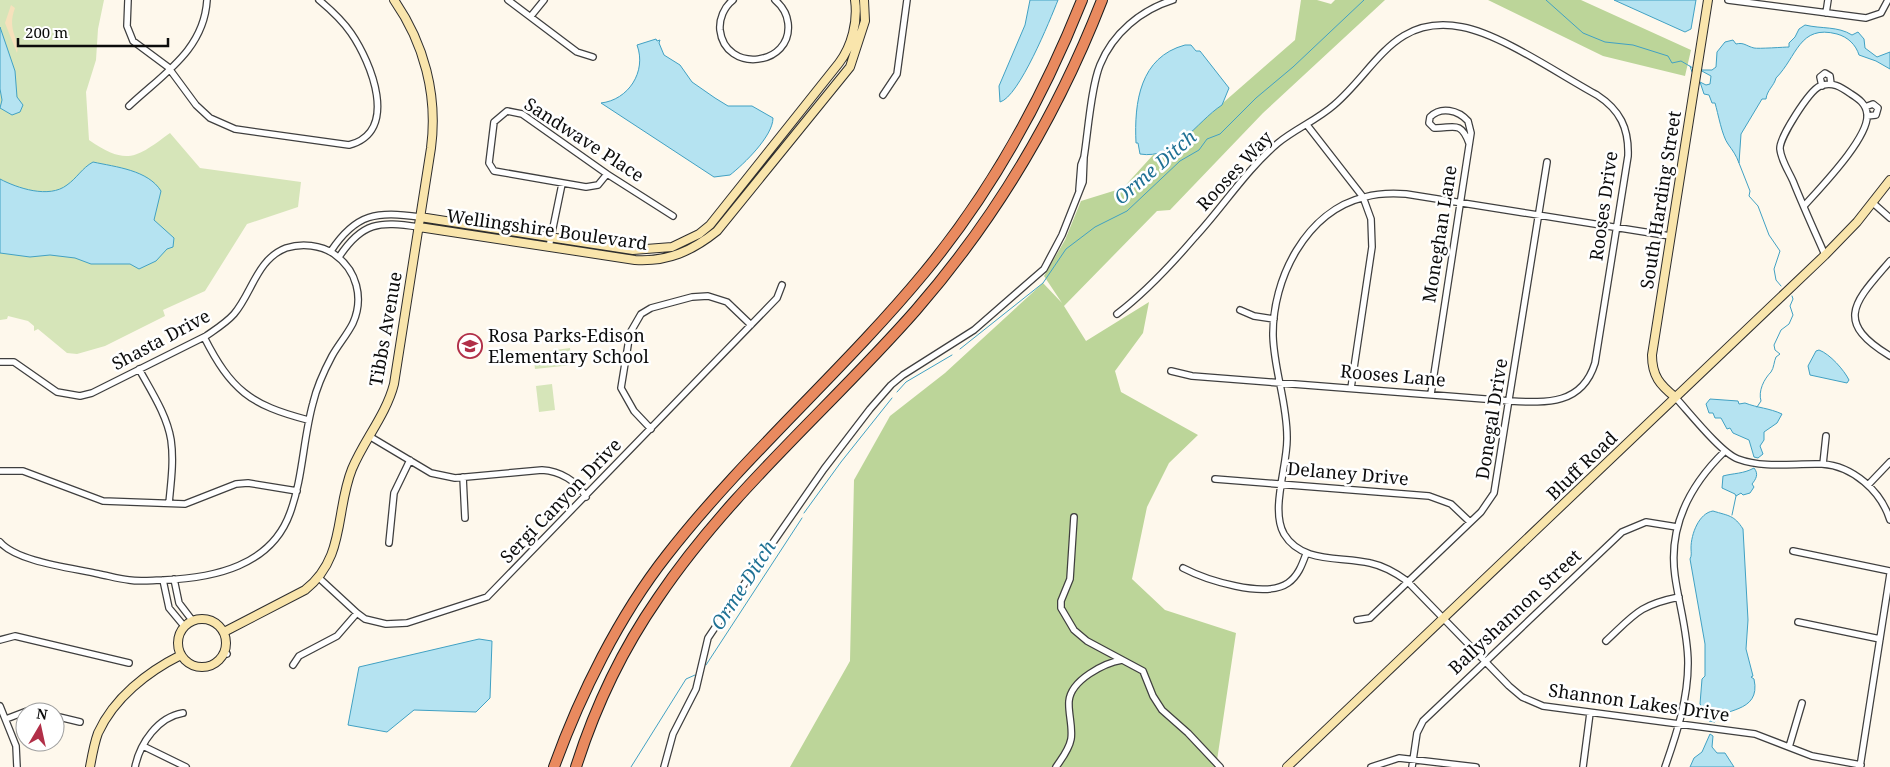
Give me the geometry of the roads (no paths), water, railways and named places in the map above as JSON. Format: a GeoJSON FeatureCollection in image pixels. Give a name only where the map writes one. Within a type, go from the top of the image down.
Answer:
{"type":"FeatureCollection","features":[{"type":"Feature","properties":{"kind":"highway"},"geometry":{"type":"LineString","coordinates":[[554,767],[587,690],[642,590],[693,523],[910,290],[951,238],[991,180],[1031,112],[1059,57],[1082,0]]}},
{"type":"Feature","properties":{"kind":"highway"},"geometry":{"type":"LineString","coordinates":[[576,767],[591,724],[617,665],[650,610],[676,573],[714,525],[916,310],[986,222],[1017,174],[1054,108],[1078,59],[1102,0]]}},
{"type":"Feature","properties":{"kind":"street"},"geometry":{"type":"LineString","coordinates":[[128,0],[127,26],[131,37],[138,46],[169,69],[201,110],[216,122],[230,127],[342,145],[354,144],[365,138],[373,128],[378,112],[375,88],[369,68],[351,34],[337,16],[319,0]]}},
{"type":"Feature","properties":{"kind":"street"},"geometry":{"type":"LineString","coordinates":[[129,106],[188,51],[198,37],[204,21],[207,0]]}},
{"type":"Feature","properties":{"kind":"street","name":"Tibbs Avenue"},"geometry":{"type":"LineString","coordinates":[[224,632],[305,590],[318,577],[336,544],[351,473],[387,403],[394,384],[432,138],[431,94],[418,44],[394,0]]}},
{"type":"Feature","properties":{"kind":"street"},"geometry":{"type":"LineString","coordinates":[[508,0],[577,52],[593,57]]}},
{"type":"Feature","properties":{"kind":"street"},"geometry":{"type":"LineString","coordinates":[[530,16],[544,0]]}},
{"type":"Feature","properties":{"kind":"street"},"geometry":{"type":"LineString","coordinates":[[733,0],[724,10],[721,19],[721,37],[731,52],[738,57],[756,61],[775,54],[787,35],[788,20],[778,1]]}},
{"type":"Feature","properties":{"kind":"street","name":"Wellingshire Boulevard"},"geometry":{"type":"LineString","coordinates":[[331,252],[345,232],[370,216],[391,213],[551,238],[644,250],[672,247],[699,234],[710,224],[843,58],[851,41],[856,10],[855,0]]}},
{"type":"Feature","properties":{"kind":"street","name":"Wellingshire Boulevard"},"geometry":{"type":"LineString","coordinates":[[339,257],[353,237],[373,226],[389,223],[648,261],[683,254],[701,244],[717,231],[850,67],[865,21],[864,0]]}},
{"type":"Feature","properties":{"kind":"street"},"geometry":{"type":"LineString","coordinates":[[883,95],[897,74],[907,0]]}},
{"type":"Feature","properties":{"kind":"street"},"geometry":{"type":"LineString","coordinates":[[664,767],[674,732],[696,689],[703,653],[711,633],[855,427],[899,378],[987,320],[1037,276],[1049,260],[1066,226],[1079,190],[1079,173],[1085,154],[1097,74],[1109,49],[1132,22],[1153,8],[1174,0]]}},
{"type":"Feature","properties":{"kind":"street","name":"South Harding Street"},"geometry":{"type":"LineString","coordinates":[[1675,398],[1656,379],[1652,364],[1670,236],[1708,0]]}},
{"type":"Feature","properties":{"kind":"street"},"geometry":{"type":"LineString","coordinates":[[1728,0],[1866,18],[1881,13],[1888,0]]}},
{"type":"Feature","properties":{"kind":"street"},"geometry":{"type":"LineString","coordinates":[[1826,13],[1828,0]]}},
{"type":"Feature","properties":{"kind":"street","name":"Rooses Way"},"geometry":{"type":"LineString","coordinates":[[1117,314],[1139,297],[1195,238],[1237,186],[1277,144],[1336,104],[1395,40],[1412,32],[1427,28],[1462,27]]}},
{"type":"Feature","properties":{"kind":"street","name":"Rooses Drive"},"geometry":{"type":"LineString","coordinates":[[1462,27],[1508,45],[1597,95],[1610,104],[1619,115],[1626,130],[1628,141],[1618,228],[1595,363]]}},
{"type":"Feature","properties":{"kind":"street"},"geometry":{"type":"LineString","coordinates":[[1822,86],[1820,77],[1825,73],[1830,76],[1831,84]]}},
{"type":"Feature","properties":{"kind":"street"},"geometry":{"type":"LineString","coordinates":[[1804,206],[1848,154],[1865,127],[1867,116],[1865,107],[1857,98],[1838,85],[1822,86],[1812,94],[1781,143],[1782,156],[1825,255]]}},
{"type":"Feature","properties":{"kind":"street"},"geometry":{"type":"LineString","coordinates":[[1865,107],[1873,104],[1878,108],[1876,115],[1867,116]]}},
{"type":"Feature","properties":{"kind":"street","name":"Sandwave Place"},"geometry":{"type":"LineString","coordinates":[[562,184],[502,174],[491,169],[489,158],[494,122],[502,113],[511,110],[522,114],[607,174],[673,216]]}},
{"type":"Feature","properties":{"kind":"street","name":"Moneghan Lane"},"geometry":{"type":"LineString","coordinates":[[1431,394],[1469,143],[1470,126],[1464,116],[1447,110],[1430,117],[1429,123],[1434,128],[1450,125],[1460,128],[1466,135],[1469,143]]}},
{"type":"Feature","properties":{"kind":"street"},"geometry":{"type":"LineString","coordinates":[[1307,125],[1363,197],[1371,219],[1372,240],[1351,388]]}},
{"type":"Feature","properties":{"kind":"street","name":"Donegal Drive"},"geometry":{"type":"LineString","coordinates":[[1358,620],[1370,618],[1487,506],[1496,488],[1547,162]]}},
{"type":"Feature","properties":{"kind":"street"},"geometry":{"type":"LineString","coordinates":[[549,247],[562,184],[593,187],[598,185],[607,174]]}},
{"type":"Feature","properties":{"kind":"street","name":"Bluff Road"},"geometry":{"type":"LineString","coordinates":[[1287,767],[1825,255],[1873,203],[1890,180]]}},
{"type":"Feature","properties":{"kind":"street"},"geometry":{"type":"LineString","coordinates":[[1183,568],[1214,582],[1267,589],[1279,588],[1295,578],[1306,554],[1293,545],[1280,526],[1278,509],[1287,438],[1281,383],[1274,356],[1274,318],[1284,275],[1305,237],[1328,214],[1363,197],[1385,193],[1406,194],[1670,236]]}},
{"type":"Feature","properties":{"kind":"street"},"geometry":{"type":"LineString","coordinates":[[1873,203],[1890,218]]}},
{"type":"Feature","properties":{"kind":"street","name":"Shasta Drive"},"geometry":{"type":"LineString","coordinates":[[0,362],[14,362],[25,368],[47,388],[68,395],[92,393],[204,337],[224,324],[233,314],[260,270],[275,254],[286,248],[303,245],[315,246],[339,257]]}},
{"type":"Feature","properties":{"kind":"street"},"geometry":{"type":"LineString","coordinates":[[2,544],[40,560],[131,581],[216,575],[236,568],[278,536],[289,516],[297,491],[308,420],[323,374],[352,324],[357,311],[359,297],[356,282],[350,270],[339,257]]}},
{"type":"Feature","properties":{"kind":"street"},"geometry":{"type":"LineString","coordinates":[[1890,261],[1859,300],[1855,314],[1857,325],[1868,342],[1890,356]]}},
{"type":"Feature","properties":{"kind":"street","name":"Sergi Canyon Drive"},"geometry":{"type":"LineString","coordinates":[[318,577],[357,613],[375,622],[396,625],[478,602],[494,591],[751,326],[777,298],[782,286]]}},
{"type":"Feature","properties":{"kind":"street"},"geometry":{"type":"LineString","coordinates":[[651,429],[634,411],[621,388],[630,333],[640,314],[650,308],[692,297],[708,296],[727,302],[751,326]]}},
{"type":"Feature","properties":{"kind":"street"},"geometry":{"type":"LineString","coordinates":[[1240,310],[1254,316],[1274,318]]}},
{"type":"Feature","properties":{"kind":"street"},"geometry":{"type":"LineString","coordinates":[[204,337],[223,370],[248,396],[278,412],[308,420]]}},
{"type":"Feature","properties":{"kind":"street","name":"Rooses Lane"},"geometry":{"type":"LineString","coordinates":[[1171,371],[1192,376],[1541,403],[1568,397],[1584,384],[1595,363]]}},
{"type":"Feature","properties":{"kind":"street"},"geometry":{"type":"LineString","coordinates":[[139,369],[163,414],[171,439],[172,465],[169,503]]}},
{"type":"Feature","properties":{"kind":"street"},"geometry":{"type":"LineString","coordinates":[[1675,398],[1725,451],[1739,460],[1769,465],[1823,464],[1843,469],[1868,485],[1881,500],[1890,520]]}},
{"type":"Feature","properties":{"kind":"street"},"geometry":{"type":"LineString","coordinates":[[369,436],[431,473],[455,478],[553,470],[565,476],[586,497]]}},
{"type":"Feature","properties":{"kind":"street"},"geometry":{"type":"LineString","coordinates":[[1823,464],[1826,436]]}},
{"type":"Feature","properties":{"kind":"street"},"geometry":{"type":"LineString","coordinates":[[1666,767],[1680,724],[1687,688],[1688,662],[1674,560],[1677,527],[1683,506],[1694,486],[1725,451]]}},
{"type":"Feature","properties":{"kind":"street"},"geometry":{"type":"LineString","coordinates":[[389,543],[394,493],[410,460]]}},
{"type":"Feature","properties":{"kind":"street"},"geometry":{"type":"LineString","coordinates":[[1868,485],[1890,462]]}},
{"type":"Feature","properties":{"kind":"street"},"geometry":{"type":"LineString","coordinates":[[0,472],[23,471],[103,501],[185,504],[236,484],[262,485],[297,491]]}},
{"type":"Feature","properties":{"kind":"street"},"geometry":{"type":"LineString","coordinates":[[463,477],[465,518]]}},
{"type":"Feature","properties":{"kind":"street","name":"Delaney Drive"},"geometry":{"type":"LineString","coordinates":[[1216,479],[1429,496],[1451,504],[1470,522]]}},
{"type":"Feature","properties":{"kind":"street"},"geometry":{"type":"LineString","coordinates":[[1074,518],[1070,579],[1061,601],[1061,608],[1074,630],[1087,641],[1143,670],[1153,696],[1162,710],[1188,733],[1220,767]]}},
{"type":"Feature","properties":{"kind":"street","name":"Ballyshannon Street"},"geometry":{"type":"LineString","coordinates":[[1412,767],[1417,733],[1423,720],[1622,532],[1646,522],[1677,527]]}},
{"type":"Feature","properties":{"kind":"street"},"geometry":{"type":"LineString","coordinates":[[1793,551],[1890,570]]}},
{"type":"Feature","properties":{"kind":"street","name":"Shannon Lakes Drive"},"geometry":{"type":"LineString","coordinates":[[1306,554],[1373,563],[1392,571],[1407,581],[1509,686],[1532,702],[1543,706],[1755,734],[1823,759],[1860,766]]}},
{"type":"Feature","properties":{"kind":"street"},"geometry":{"type":"LineString","coordinates":[[1860,766],[1890,574]]}},
{"type":"Feature","properties":{"kind":"street"},"geometry":{"type":"LineString","coordinates":[[174,579],[179,603],[192,620]]}},
{"type":"Feature","properties":{"kind":"street"},"geometry":{"type":"LineString","coordinates":[[163,580],[169,608],[184,626]]}},
{"type":"Feature","properties":{"kind":"street"},"geometry":{"type":"LineString","coordinates":[[1606,641],[1645,606],[1679,597]]}},
{"type":"Feature","properties":{"kind":"street"},"geometry":{"type":"LineString","coordinates":[[293,665],[300,656],[337,636],[357,613]]}},
{"type":"Feature","properties":{"kind":"street"},"geometry":{"type":"LineString","coordinates":[[199,618],[214,621],[224,632],[226,639],[225,654],[216,662],[204,667],[191,664],[181,655],[178,640],[184,626],[192,620],[199,618]]}},
{"type":"Feature","properties":{"kind":"street"},"geometry":{"type":"LineString","coordinates":[[1798,622],[1880,639]]}},
{"type":"Feature","properties":{"kind":"street"},"geometry":{"type":"LineString","coordinates":[[3,638],[21,638],[128,663]]}},
{"type":"Feature","properties":{"kind":"street"},"geometry":{"type":"LineString","coordinates":[[90,767],[98,735],[115,706],[132,688],[181,655]]}},
{"type":"Feature","properties":{"kind":"street"},"geometry":{"type":"LineString","coordinates":[[1056,767],[1068,748],[1071,738],[1069,702],[1074,686],[1104,666],[1122,660]]}},
{"type":"Feature","properties":{"kind":"street"},"geometry":{"type":"LineString","coordinates":[[1788,746],[1802,702]]}},
{"type":"Feature","properties":{"kind":"street"},"geometry":{"type":"LineString","coordinates":[[0,706],[16,746],[17,767]]}},
{"type":"Feature","properties":{"kind":"street"},"geometry":{"type":"LineString","coordinates":[[1583,767],[1590,712]]}},
{"type":"Feature","properties":{"kind":"street"},"geometry":{"type":"LineString","coordinates":[[135,767],[143,746],[151,733],[171,715],[183,713]]}},
{"type":"Feature","properties":{"kind":"street"},"geometry":{"type":"LineString","coordinates":[[6,719],[15,716]]}},
{"type":"Feature","properties":{"kind":"street"},"geometry":{"type":"LineString","coordinates":[[65,718],[80,722]]}},
{"type":"Feature","properties":{"kind":"street"},"geometry":{"type":"LineString","coordinates":[[143,746],[186,767]]}},
{"type":"Feature","properties":{"kind":"street"},"geometry":{"type":"LineString","coordinates":[[1371,767],[1389,760],[1413,759],[1476,767]]}},
{"type":"Feature","properties":{"kind":"water"},"geometry":{"type":"Polygon","coordinates":[[[1030,0],[1058,0],[1025,73],[1008,97],[1000,102],[999,86],[1025,25],[1030,0]]]}},
{"type":"Feature","properties":{"kind":"water"},"geometry":{"type":"Polygon","coordinates":[[[1614,0],[1696,0],[1691,29],[1685,32],[1614,0]]]}},
{"type":"Feature","properties":{"kind":"water"},"geometry":{"type":"Polygon","coordinates":[[[1805,25],[1835,29],[1852,35],[1858,32],[1864,39],[1865,48],[1877,57],[1890,52],[1890,69],[1876,61],[1859,55],[1851,42],[1841,35],[1824,32],[1807,38],[1800,44],[1776,78],[1766,99],[1762,99],[1741,134],[1739,163],[1724,136],[1715,103],[1712,103],[1709,95],[1704,94],[1700,82],[1706,85],[1710,84],[1711,76],[1700,70],[1712,70],[1716,67],[1717,52],[1725,42],[1733,40],[1736,44],[1756,48],[1789,47],[1789,43],[1799,29],[1805,25]]]}},
{"type":"Feature","properties":{"kind":"water"},"geometry":{"type":"Polygon","coordinates":[[[0,27],[15,71],[17,97],[23,105],[20,112],[12,115],[0,108],[2,100],[0,89],[0,27]]]}},
{"type":"Feature","properties":{"kind":"water"},"geometry":{"type":"Polygon","coordinates":[[[656,39],[657,41],[660,40],[659,43],[664,55],[680,65],[692,82],[715,98],[728,106],[752,106],[773,118],[772,125],[763,141],[750,157],[730,175],[714,177],[601,103],[611,101],[627,90],[633,83],[639,65],[637,45],[656,39]]]}},
{"type":"Feature","properties":{"kind":"water"},"geometry":{"type":"Polygon","coordinates":[[[1185,45],[1191,45],[1196,51],[1200,51],[1229,88],[1222,105],[1174,146],[1153,154],[1140,154],[1138,143],[1136,143],[1136,112],[1143,83],[1149,70],[1158,60],[1170,51],[1185,45]]]}},
{"type":"Feature","properties":{"kind":"water"},"geometry":{"type":"Polygon","coordinates":[[[93,162],[131,170],[148,178],[155,184],[161,191],[154,220],[174,238],[173,247],[167,249],[156,261],[139,269],[130,264],[91,264],[75,258],[50,255],[30,257],[0,253],[0,179],[24,189],[42,192],[51,191],[67,185],[93,162]]]}},
{"type":"Feature","properties":{"kind":"water"},"geometry":{"type":"Polygon","coordinates":[[[1819,350],[1828,355],[1840,367],[1849,380],[1847,383],[1810,375],[1808,366],[1816,351],[1819,350]]]}},
{"type":"Feature","properties":{"kind":"water"},"geometry":{"type":"Polygon","coordinates":[[[1710,399],[1738,401],[1739,404],[1745,403],[1782,414],[1777,423],[1764,432],[1764,440],[1760,446],[1763,454],[1758,458],[1754,457],[1749,440],[1733,433],[1730,428],[1727,429],[1721,418],[1715,418],[1713,413],[1709,413],[1706,404],[1710,399]]]}},
{"type":"Feature","properties":{"kind":"water"},"geometry":{"type":"Polygon","coordinates":[[[1754,468],[1756,476],[1752,484],[1754,487],[1750,493],[1743,495],[1741,493],[1736,496],[1722,488],[1723,476],[1754,468]]]}},
{"type":"Feature","properties":{"kind":"water"},"geometry":{"type":"Polygon","coordinates":[[[1713,511],[1734,518],[1743,529],[1748,620],[1746,649],[1753,676],[1751,677],[1754,679],[1755,691],[1752,699],[1746,704],[1718,717],[1715,722],[1709,721],[1709,716],[1700,704],[1702,679],[1705,676],[1705,644],[1690,559],[1692,537],[1697,525],[1704,516],[1713,511]]]}},
{"type":"Feature","properties":{"kind":"water"},"geometry":{"type":"Polygon","coordinates":[[[479,639],[492,641],[490,698],[476,712],[414,710],[387,732],[348,725],[359,667],[479,639]]]}},
{"type":"Feature","properties":{"kind":"water"},"geometry":{"type":"Polygon","coordinates":[[[1710,734],[1713,736],[1712,747],[1717,753],[1725,753],[1734,767],[1690,767],[1694,758],[1702,752],[1710,734]]]}},
{"type":"Feature","properties":{"kind":"waterway","name":"Orme Ditch"},"geometry":{"type":"LineString","coordinates":[[960,349],[1043,283],[1066,249],[1095,227],[1127,211],[1180,161],[1199,150],[1207,139],[1220,134],[1256,98],[1293,67],[1364,0]]}},
{"type":"Feature","properties":{"kind":"waterway","name":"Orme Ditch"},"geometry":{"type":"LineString","coordinates":[[1546,0],[1583,33],[1605,42],[1633,45],[1668,56],[1672,63],[1681,61],[1693,68]]}},
{"type":"Feature","properties":{"kind":"waterway","name":"Orme Ditch"},"geometry":{"type":"LineString","coordinates":[[1690,66],[1692,72]]}},
{"type":"Feature","properties":{"kind":"waterway"},"geometry":{"type":"LineString","coordinates":[[1739,163],[1750,191],[1749,196],[1758,206],[1769,235],[1780,251],[1774,269],[1776,280],[1781,286]]}},
{"type":"Feature","properties":{"kind":"waterway"},"geometry":{"type":"LineString","coordinates":[[1757,407],[1761,401],[1762,385],[1772,370],[1776,357],[1780,354],[1775,350],[1774,345],[1781,330],[1789,324],[1793,315],[1790,306],[1793,299],[1792,296]]}},
{"type":"Feature","properties":{"kind":"waterway","name":"Orme Ditch"},"geometry":{"type":"LineString","coordinates":[[897,392],[906,382],[952,355]]}},
{"type":"Feature","properties":{"kind":"waterway","name":"Orme Ditch"},"geometry":{"type":"LineString","coordinates":[[804,513],[841,462],[892,398]]}},
{"type":"Feature","properties":{"kind":"waterway"},"geometry":{"type":"LineString","coordinates":[[1732,515],[1736,496]]}},
{"type":"Feature","properties":{"kind":"waterway","name":"Orme Ditch"},"geometry":{"type":"LineString","coordinates":[[706,665],[802,518]]}},
{"type":"Feature","properties":{"kind":"waterway","name":"Orme Ditch"},"geometry":{"type":"LineString","coordinates":[[631,767],[686,679],[695,675]]}},
{"type":"Feature","properties":{"kind":"place","name":"Rosa Parks-Edison Elementary School"},"geometry":{"type":"Point","coordinates":[470,346]}}]}
